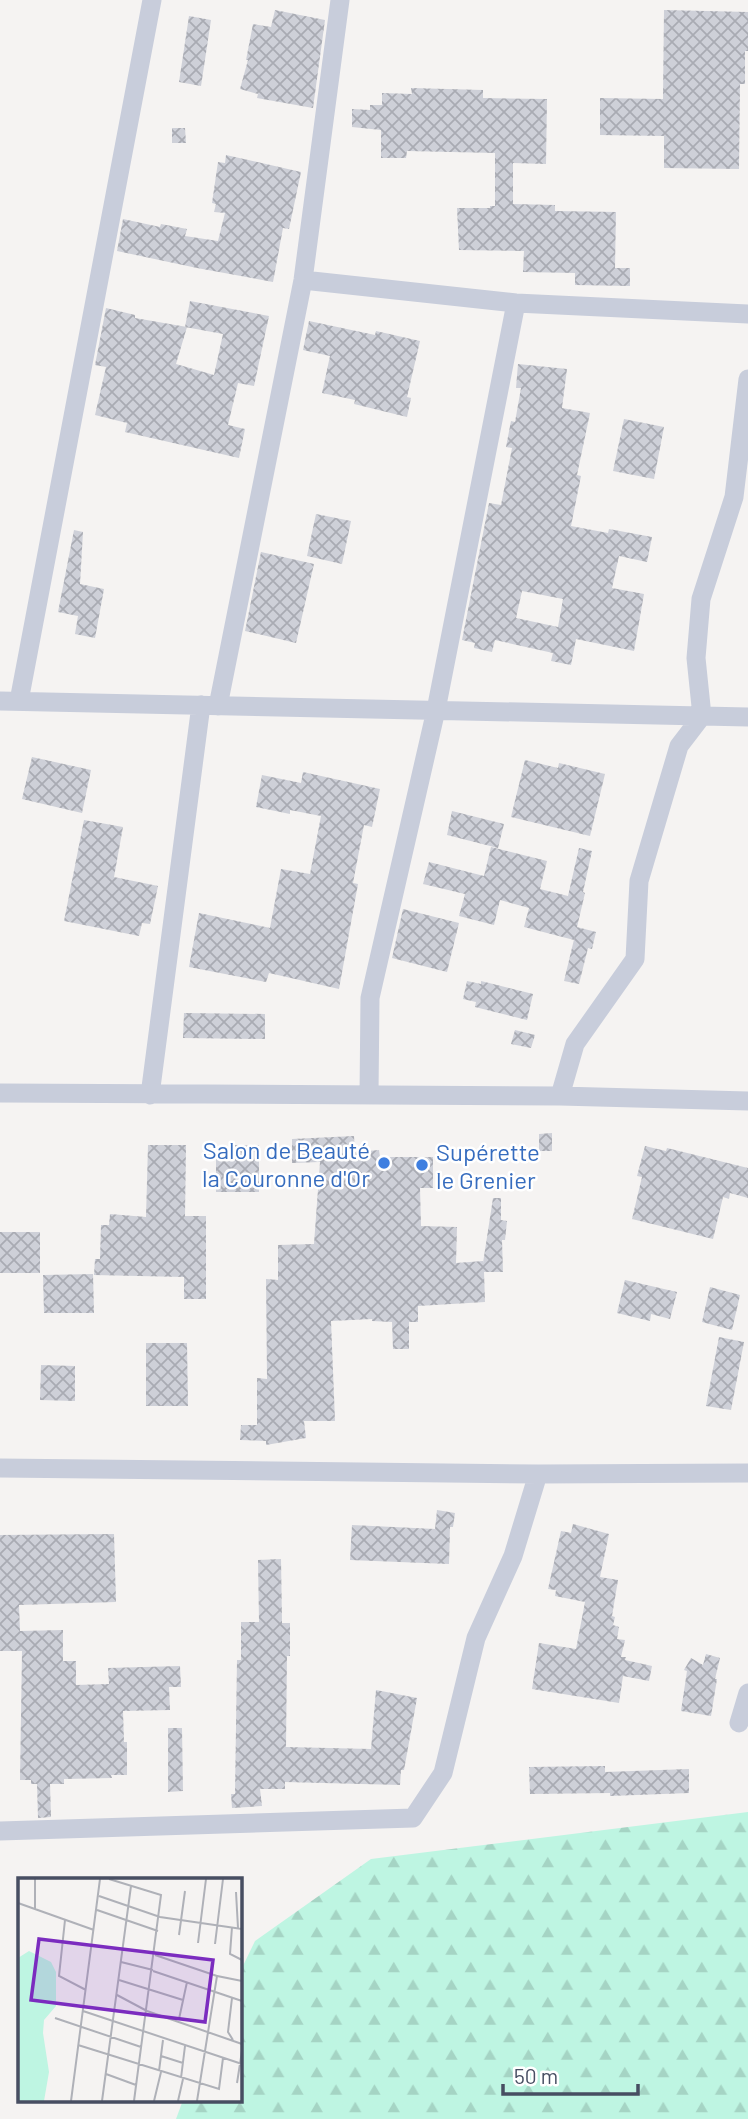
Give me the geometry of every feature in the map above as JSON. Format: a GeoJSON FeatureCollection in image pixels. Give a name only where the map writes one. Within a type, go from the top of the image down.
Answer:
{"type":"FeatureCollection","features":[{"type":"Feature","properties":{"kind":"street"},"geometry":{"type":"LineString","coordinates":[[152,0],[9,701],[748,717]]}},
{"type":"Feature","properties":{"kind":"street"},"geometry":{"type":"LineString","coordinates":[[150,1095],[210,705],[303,280],[340,0]]}},
{"type":"Feature","properties":{"kind":"street"},"geometry":{"type":"LineString","coordinates":[[303,280],[516,303],[748,314]]}},
{"type":"Feature","properties":{"kind":"street"},"geometry":{"type":"LineString","coordinates":[[369,1095],[370,998],[436,710],[516,303]]}},
{"type":"Feature","properties":{"kind":"street"},"geometry":{"type":"LineString","coordinates":[[560,1096],[575,1044],[635,958],[639,881],[679,746],[702,716],[696,658],[701,599],[734,496],[748,379]]}},
{"type":"Feature","properties":{"kind":"street"},"geometry":{"type":"LineString","coordinates":[[0,1093],[560,1096],[748,1101]]}},
{"type":"Feature","properties":{"kind":"street"},"geometry":{"type":"LineString","coordinates":[[0,1468],[538,1474],[748,1473]]}},
{"type":"Feature","properties":{"kind":"street"},"geometry":{"type":"LineString","coordinates":[[0,1831],[412,1818],[443,1773],[476,1638],[513,1556],[538,1474]]}},
{"type":"Feature","properties":{"kind":"street"},"geometry":{"type":"LineString","coordinates":[[739,1723],[748,1693]]}},
{"type":"Feature","properties":{"kind":"green space"},"geometry":{"type":"Polygon","coordinates":[[[748,1812],[748,2119],[176,2119],[182,2102],[242,2102],[242,1968],[255,1941],[371,1859],[748,1812]]]}},
{"type":"Feature","properties":{"kind":"building"},"geometry":{"type":"Polygon","coordinates":[[[275,10],[325,20],[313,108],[257,98],[258,94],[240,89],[248,60],[253,24],[271,27],[275,10]]]}},
{"type":"Feature","properties":{"kind":"building"},"geometry":{"type":"Polygon","coordinates":[[[664,10],[748,12],[745,84],[740,84],[739,169],[664,168],[664,136],[600,135],[600,98],[663,99],[664,10]]]}},
{"type":"Feature","properties":{"kind":"building"},"geometry":{"type":"Polygon","coordinates":[[[189,16],[211,20],[201,86],[179,82],[189,16]]]}},
{"type":"Feature","properties":{"kind":"building"},"geometry":{"type":"Polygon","coordinates":[[[411,88],[483,90],[483,98],[547,99],[546,164],[513,163],[513,204],[555,205],[555,211],[616,212],[615,268],[630,268],[630,286],[575,285],[575,273],[523,272],[524,251],[459,250],[457,208],[495,206],[495,153],[407,151],[406,158],[381,158],[381,130],[352,127],[352,109],[370,110],[370,105],[382,105],[382,93],[412,94],[411,88]]]}},
{"type":"Feature","properties":{"kind":"building"},"geometry":{"type":"Polygon","coordinates":[[[172,128],[185,128],[186,143],[172,143],[172,128]]]}},
{"type":"Feature","properties":{"kind":"building"},"geometry":{"type":"Polygon","coordinates":[[[226,155],[301,172],[289,229],[283,228],[273,282],[117,251],[123,219],[160,227],[161,224],[187,229],[185,236],[218,241],[225,213],[214,212],[216,204],[212,203],[218,162],[225,163],[226,155]]]}},
{"type":"Feature","properties":{"kind":"building"},"geometry":{"type":"Polygon","coordinates":[[[190,301],[269,316],[254,386],[238,383],[228,425],[245,429],[239,458],[125,432],[127,423],[95,415],[106,367],[95,365],[106,308],[135,315],[135,318],[185,327],[190,301]],[[187,327],[176,364],[214,375],[223,334],[187,327]]]}},
{"type":"Feature","properties":{"kind":"building"},"geometry":{"type":"Polygon","coordinates":[[[309,321],[420,341],[407,397],[411,398],[407,417],[354,404],[355,400],[322,393],[330,356],[303,350],[309,321]]]}},
{"type":"Feature","properties":{"kind":"building"},"geometry":{"type":"Polygon","coordinates":[[[518,364],[567,369],[562,408],[590,413],[577,475],[581,476],[571,526],[608,533],[609,529],[652,537],[647,562],[619,556],[612,588],[644,594],[634,651],[576,639],[571,665],[551,661],[553,653],[495,640],[492,652],[474,648],[475,643],[462,640],[489,503],[501,505],[512,448],[506,447],[511,421],[515,422],[521,388],[516,388],[518,364]],[[522,591],[516,618],[558,627],[563,599],[522,591]]]}},
{"type":"Feature","properties":{"kind":"building"},"geometry":{"type":"Polygon","coordinates":[[[624,419],[664,427],[654,479],[613,471],[624,419]]]}},
{"type":"Feature","properties":{"kind":"building"},"geometry":{"type":"Polygon","coordinates":[[[316,514],[351,521],[342,564],[307,556],[316,514]]]}},
{"type":"Feature","properties":{"kind":"building"},"geometry":{"type":"Polygon","coordinates":[[[74,530],[83,532],[80,584],[104,589],[95,638],[75,634],[78,616],[58,612],[74,530]]]}},
{"type":"Feature","properties":{"kind":"building"},"geometry":{"type":"Polygon","coordinates":[[[261,552],[314,564],[296,643],[245,631],[261,552]]]}},
{"type":"Feature","properties":{"kind":"building"},"geometry":{"type":"Polygon","coordinates":[[[32,757],[91,770],[82,813],[22,799],[32,757]]]}},
{"type":"Feature","properties":{"kind":"building"},"geometry":{"type":"Polygon","coordinates":[[[525,760],[558,768],[559,763],[605,774],[590,836],[511,817],[525,760]]]}},
{"type":"Feature","properties":{"kind":"building"},"geometry":{"type":"Polygon","coordinates":[[[303,772],[380,789],[372,827],[364,825],[353,883],[358,884],[339,989],[269,973],[266,982],[189,967],[199,913],[270,928],[281,869],[310,874],[321,816],[290,810],[290,814],[256,807],[262,775],[301,783],[303,772]]]}},
{"type":"Feature","properties":{"kind":"building"},"geometry":{"type":"Polygon","coordinates":[[[452,811],[504,824],[498,848],[447,835],[452,811]]]}},
{"type":"Feature","properties":{"kind":"building"},"geometry":{"type":"Polygon","coordinates":[[[84,820],[123,827],[114,877],[158,886],[150,924],[142,923],[139,936],[64,921],[84,820]]]}},
{"type":"Feature","properties":{"kind":"building"},"geometry":{"type":"Polygon","coordinates":[[[491,847],[547,861],[540,889],[568,896],[579,848],[592,851],[574,940],[524,927],[529,908],[500,900],[494,925],[459,916],[465,894],[423,884],[429,862],[484,876],[491,847]]]}},
{"type":"Feature","properties":{"kind":"building"},"geometry":{"type":"Polygon","coordinates":[[[403,909],[459,923],[447,972],[392,958],[403,909]]]}},
{"type":"Feature","properties":{"kind":"building"},"geometry":{"type":"Polygon","coordinates":[[[577,927],[596,932],[592,949],[588,948],[579,984],[564,981],[577,927]]]}},
{"type":"Feature","properties":{"kind":"building"},"geometry":{"type":"Polygon","coordinates":[[[467,981],[481,984],[481,981],[533,994],[527,1020],[475,1007],[476,1002],[463,999],[467,981]]]}},
{"type":"Feature","properties":{"kind":"building"},"geometry":{"type":"Polygon","coordinates":[[[184,1013],[265,1014],[265,1039],[183,1038],[184,1013]]]}},
{"type":"Feature","properties":{"kind":"building"},"geometry":{"type":"Polygon","coordinates":[[[515,1030],[535,1035],[531,1048],[511,1044],[515,1030]]]}},
{"type":"Feature","properties":{"kind":"building"},"geometry":{"type":"Polygon","coordinates":[[[552,1133],[552,1151],[539,1151],[539,1134],[552,1133]]]}},
{"type":"Feature","properties":{"kind":"building"},"geometry":{"type":"Polygon","coordinates":[[[354,1136],[355,1152],[379,1150],[380,1157],[433,1157],[433,1188],[420,1188],[421,1226],[457,1227],[456,1263],[483,1263],[493,1198],[501,1198],[501,1220],[507,1221],[505,1240],[502,1240],[503,1272],[484,1272],[485,1302],[418,1306],[418,1322],[409,1322],[409,1349],[393,1349],[392,1322],[372,1319],[331,1321],[335,1421],[304,1421],[306,1438],[266,1445],[266,1441],[240,1440],[241,1425],[257,1425],[257,1378],[267,1379],[266,1279],[278,1280],[278,1245],[314,1244],[320,1162],[292,1163],[292,1139],[354,1136]]]}},
{"type":"Feature","properties":{"kind":"building"},"geometry":{"type":"Polygon","coordinates":[[[148,1145],[186,1145],[185,1216],[206,1216],[206,1299],[184,1299],[184,1277],[94,1275],[95,1259],[100,1259],[101,1225],[109,1225],[110,1214],[146,1217],[148,1145]]]}},
{"type":"Feature","properties":{"kind":"building"},"geometry":{"type":"Polygon","coordinates":[[[229,1145],[259,1145],[259,1192],[216,1192],[216,1155],[229,1155],[229,1145]]]}},
{"type":"Feature","properties":{"kind":"building"},"geometry":{"type":"Polygon","coordinates":[[[645,1146],[666,1151],[667,1148],[748,1168],[748,1198],[730,1193],[729,1199],[723,1197],[713,1239],[632,1219],[642,1177],[637,1176],[645,1146]]]}},
{"type":"Feature","properties":{"kind":"building"},"geometry":{"type":"Polygon","coordinates":[[[0,1232],[40,1232],[40,1273],[0,1273],[0,1232]]]}},
{"type":"Feature","properties":{"kind":"building"},"geometry":{"type":"Polygon","coordinates":[[[93,1274],[94,1313],[44,1313],[43,1275],[93,1274]]]}},
{"type":"Feature","properties":{"kind":"building"},"geometry":{"type":"Polygon","coordinates":[[[625,1280],[677,1292],[670,1319],[651,1314],[650,1321],[617,1313],[625,1280]]]}},
{"type":"Feature","properties":{"kind":"building"},"geometry":{"type":"Polygon","coordinates":[[[710,1287],[740,1295],[732,1330],[702,1322],[710,1287]]]}},
{"type":"Feature","properties":{"kind":"building"},"geometry":{"type":"Polygon","coordinates":[[[719,1337],[744,1342],[731,1410],[706,1406],[719,1337]]]}},
{"type":"Feature","properties":{"kind":"building"},"geometry":{"type":"Polygon","coordinates":[[[146,1343],[187,1343],[188,1406],[146,1406],[146,1343]]]}},
{"type":"Feature","properties":{"kind":"building"},"geometry":{"type":"Polygon","coordinates":[[[41,1365],[75,1366],[75,1401],[40,1400],[41,1365]]]}},
{"type":"Feature","properties":{"kind":"building"},"geometry":{"type":"Polygon","coordinates":[[[437,1510],[455,1513],[453,1527],[450,1527],[449,1564],[350,1560],[352,1525],[435,1529],[437,1510]]]}},
{"type":"Feature","properties":{"kind":"building"},"geometry":{"type":"Polygon","coordinates":[[[573,1524],[609,1534],[600,1577],[618,1580],[612,1616],[615,1617],[613,1625],[619,1627],[617,1639],[625,1640],[621,1657],[652,1666],[649,1681],[623,1676],[619,1703],[532,1689],[539,1643],[576,1649],[585,1602],[555,1596],[556,1590],[548,1589],[561,1531],[571,1533],[573,1524]]]}},
{"type":"Feature","properties":{"kind":"building"},"geometry":{"type":"Polygon","coordinates":[[[114,1534],[116,1602],[19,1605],[20,1631],[63,1630],[63,1661],[76,1661],[76,1685],[109,1684],[108,1668],[180,1666],[181,1687],[169,1687],[170,1710],[123,1711],[127,1775],[64,1779],[64,1784],[50,1784],[51,1817],[38,1818],[37,1784],[31,1784],[31,1780],[20,1780],[22,1651],[0,1651],[0,1535],[114,1534]]]}},
{"type":"Feature","properties":{"kind":"building"},"geometry":{"type":"Polygon","coordinates":[[[281,1559],[282,1623],[290,1623],[286,1747],[371,1749],[376,1690],[417,1698],[400,1785],[285,1782],[285,1789],[260,1789],[262,1806],[232,1808],[231,1794],[235,1794],[237,1660],[241,1660],[241,1622],[259,1622],[258,1560],[281,1559]]]}},
{"type":"Feature","properties":{"kind":"building"},"geometry":{"type":"Polygon","coordinates":[[[706,1654],[720,1658],[711,1716],[681,1711],[687,1671],[684,1670],[691,1658],[703,1665],[706,1654]]]}},
{"type":"Feature","properties":{"kind":"building"},"geometry":{"type":"Polygon","coordinates":[[[168,1728],[182,1728],[183,1791],[168,1792],[168,1728]]]}},
{"type":"Feature","properties":{"kind":"building"},"geometry":{"type":"Polygon","coordinates":[[[605,1766],[605,1772],[689,1769],[689,1793],[610,1796],[610,1793],[530,1794],[529,1767],[605,1766]]]}},
{"type":"Feature","properties":{"kind":"place","name":"Salon de Beauté la Couronne d'Or"},"geometry":{"type":"Point","coordinates":[384,1163]}},
{"type":"Feature","properties":{"kind":"place","name":"Supérette le Grenier"},"geometry":{"type":"Point","coordinates":[422,1165]}}]}
